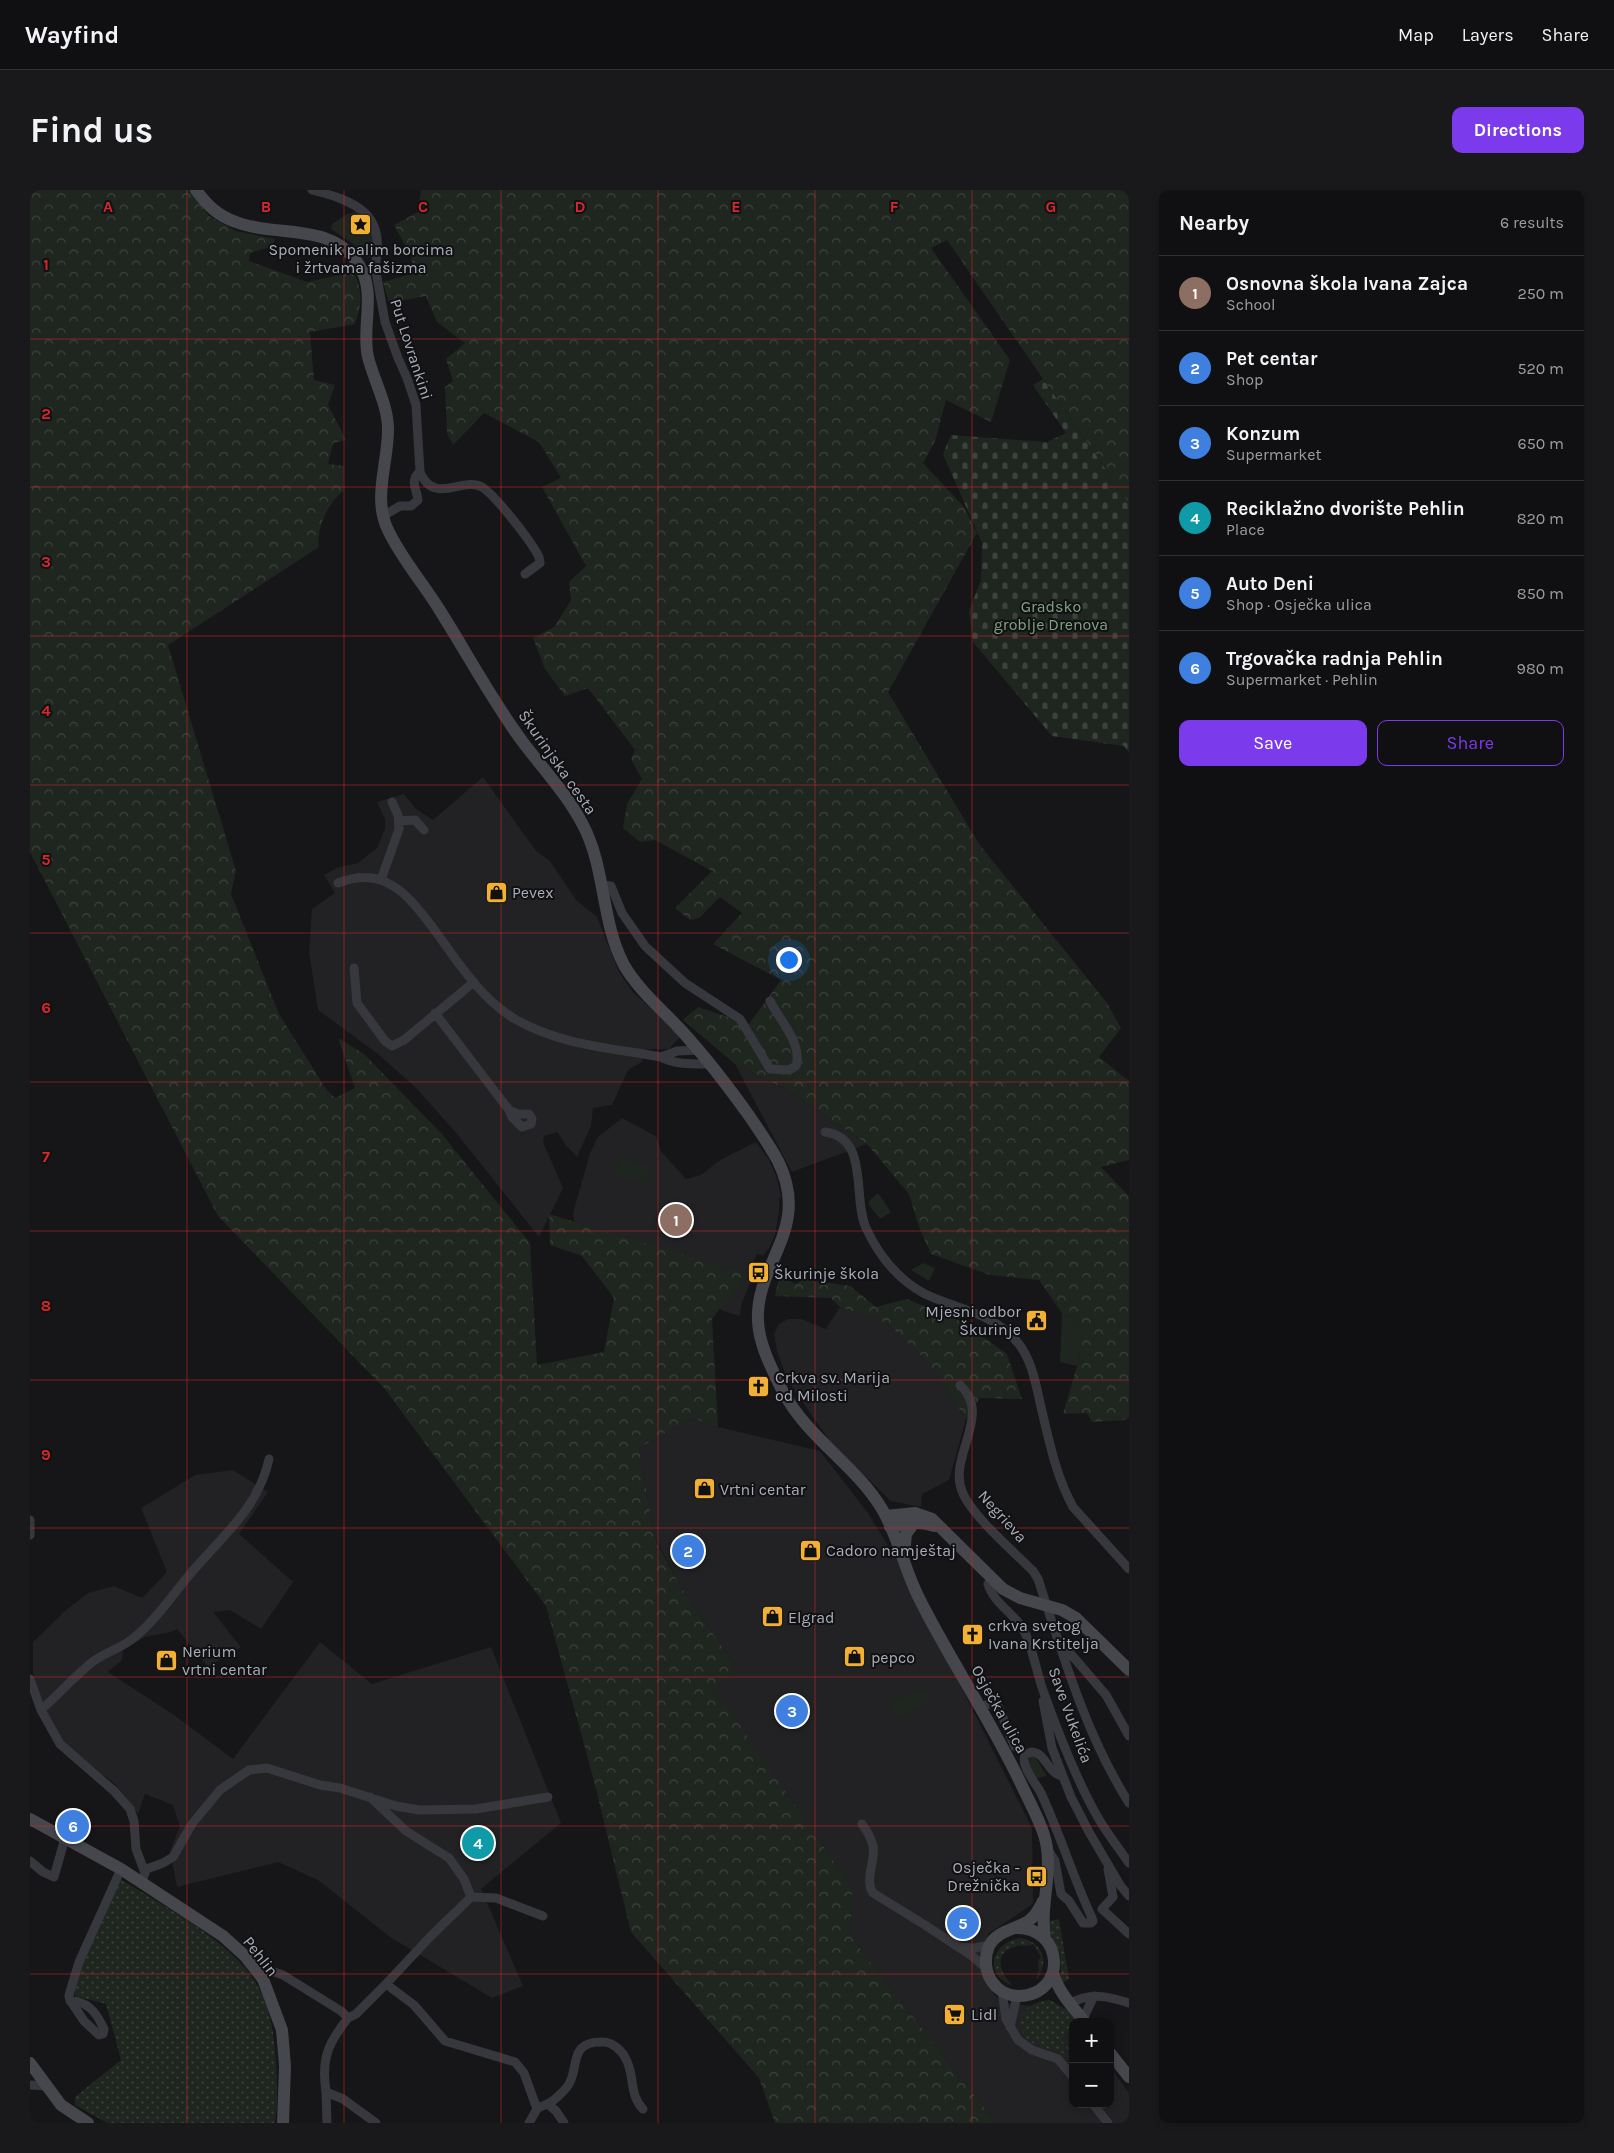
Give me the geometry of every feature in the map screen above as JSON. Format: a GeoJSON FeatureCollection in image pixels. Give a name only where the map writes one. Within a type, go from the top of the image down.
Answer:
{"type":"FeatureCollection","features":[{"type":"Feature","properties":{"kind":"street","name":"Škurinjska cesta"},"geometry":{"type":"LineString","coordinates":[[196,190],[212,209],[230,220],[250,226],[314,234],[330,240],[349,254],[364,274],[369,295],[366,339],[368,356],[386,414],[388,431],[383,472],[382,516],[388,531],[524,744],[571,803],[590,840],[615,942],[625,966],[640,986],[711,1064],[768,1144],[780,1165],[787,1188],[789,1212],[785,1234],[763,1288],[758,1321],[762,1343],[784,1394],[802,1422],[866,1488],[888,1522]]}},
{"type":"Feature","properties":{"kind":"street","name":"Put Lovrankini"},"geometry":{"type":"LineString","coordinates":[[312,190],[341,198],[362,210],[372,223],[378,244],[375,266],[385,322],[416,405],[420,472],[416,475],[414,482],[418,500],[411,506],[400,506],[382,516]]}},
{"type":"Feature","properties":{"kind":"street"},"geometry":{"type":"LineString","coordinates":[[364,274],[375,266]]}},
{"type":"Feature","properties":{"kind":"street"},"geometry":{"type":"LineString","coordinates":[[420,472],[425,483],[434,488],[478,486],[484,490],[510,516],[539,557],[540,563],[525,574]]}},
{"type":"Feature","properties":{"kind":"street"},"geometry":{"type":"LineString","coordinates":[[381,880],[389,854],[397,839],[399,821],[392,802]]}},
{"type":"Feature","properties":{"kind":"street"},"geometry":{"type":"LineString","coordinates":[[399,821],[415,820],[424,830]]}},
{"type":"Feature","properties":{"kind":"street"},"geometry":{"type":"LineString","coordinates":[[338,883],[358,878],[370,878],[392,885],[411,901],[474,982],[500,1009],[536,1030],[572,1042],[661,1056],[665,1059],[689,1064],[711,1064]]}},
{"type":"Feature","properties":{"kind":"street"},"geometry":{"type":"LineString","coordinates":[[602,885],[611,886],[622,913],[645,946],[685,983],[740,1019],[770,1069],[789,1070],[796,1066],[794,1043],[770,1001]]}},
{"type":"Feature","properties":{"kind":"street"},"geometry":{"type":"LineString","coordinates":[[354,968],[357,1003],[385,1041],[392,1046],[404,1040],[474,982]]}},
{"type":"Feature","properties":{"kind":"street"},"geometry":{"type":"LineString","coordinates":[[435,1013],[509,1110]]}},
{"type":"Feature","properties":{"kind":"street"},"geometry":{"type":"LineString","coordinates":[[677,1051],[682,1032]]}},
{"type":"Feature","properties":{"kind":"street"},"geometry":{"type":"LineString","coordinates":[[661,1056],[677,1051],[698,1050]]}},
{"type":"Feature","properties":{"kind":"street"},"geometry":{"type":"LineString","coordinates":[[825,1132],[833,1133],[843,1138],[857,1162],[858,1194],[862,1219],[875,1248],[894,1272],[926,1294],[982,1315],[1004,1328],[1019,1345],[1034,1377],[1054,1462],[1067,1496],[1074,1507],[1129,1569]]}},
{"type":"Feature","properties":{"kind":"street","name":"Negrieva"},"geometry":{"type":"LineString","coordinates":[[960,1385],[970,1395],[973,1420],[959,1475],[961,1489],[975,1512],[1032,1571],[1038,1580],[1098,1747],[1129,1803]]}},
{"type":"Feature","properties":{"kind":"street"},"geometry":{"type":"LineString","coordinates":[[41,1710],[91,1663],[120,1648],[137,1636],[150,1622],[203,1558],[225,1537],[247,1509],[259,1489],[266,1473],[269,1459]]}},
{"type":"Feature","properties":{"kind":"street"},"geometry":{"type":"LineString","coordinates":[[888,1522],[905,1513],[924,1515],[932,1519],[992,1579],[1013,1596],[1067,1612],[1076,1618],[1129,1670]]}},
{"type":"Feature","properties":{"kind":"street"},"geometry":{"type":"LineString","coordinates":[[30,1520],[30,1535]]}},
{"type":"Feature","properties":{"kind":"street"},"geometry":{"type":"LineString","coordinates":[[888,1522],[923,1523],[941,1528]]}},
{"type":"Feature","properties":{"kind":"street","name":"Osječka ulica"},"geometry":{"type":"LineString","coordinates":[[888,1522],[904,1558],[916,1593],[1007,1753],[1043,1833],[1047,1849],[1046,1893],[1042,1918],[1045,1938],[1054,1955],[1053,1973],[1056,1985],[1068,2003],[1082,2018]]}},
{"type":"Feature","properties":{"kind":"street"},"geometry":{"type":"LineString","coordinates":[[904,1558],[906,1534],[914,1523]]}},
{"type":"Feature","properties":{"kind":"street","name":"Save Vukelića"},"geometry":{"type":"LineString","coordinates":[[992,1579],[988,1584],[990,1589],[1021,1624],[1027,1636],[1044,1693],[1074,1768],[1098,1817],[1129,1863]]}},
{"type":"Feature","properties":{"kind":"street"},"geometry":{"type":"LineString","coordinates":[[1060,1642],[1106,1695],[1129,1736]]}},
{"type":"Feature","properties":{"kind":"street"},"geometry":{"type":"LineString","coordinates":[[30,1679],[41,1710],[60,1744],[114,1790],[130,1809],[134,1821],[136,1849],[145,1875],[141,1884]]}},
{"type":"Feature","properties":{"kind":"street"},"geometry":{"type":"LineString","coordinates":[[1044,1693],[1043,1698],[1052,1748],[1062,1776],[1088,1832],[1120,1885],[1129,1896]]}},
{"type":"Feature","properties":{"kind":"street"},"geometry":{"type":"LineString","coordinates":[[986,1706],[996,1701],[1003,1729],[1015,1747]]}},
{"type":"Feature","properties":{"kind":"street"},"geometry":{"type":"LineString","coordinates":[[1047,1849],[1055,1861],[1061,1891],[1083,1923],[1091,1923],[1093,1921],[1092,1918],[1040,1793],[1025,1764],[1025,1755],[1031,1752],[1038,1753],[1054,1773],[1062,1776]]}},
{"type":"Feature","properties":{"kind":"street"},"geometry":{"type":"LineString","coordinates":[[144,1870],[173,1857],[192,1824],[220,1790],[249,1770],[267,1768],[320,1785],[340,1788],[396,1806],[419,1810],[476,1809],[548,1797]]}},
{"type":"Feature","properties":{"kind":"street"},"geometry":{"type":"LineString","coordinates":[[368,1796],[406,1831],[449,1858],[464,1879],[471,1896]]}},
{"type":"Feature","properties":{"kind":"street","name":"Pehlin"},"geometry":{"type":"LineString","coordinates":[[30,1819],[121,1869],[141,1884],[223,1936],[245,1956],[259,1975],[274,2004],[282,2030],[285,2066],[283,2123]]}},
{"type":"Feature","properties":{"kind":"street"},"geometry":{"type":"LineString","coordinates":[[862,1824],[873,1846],[870,1887],[873,1893],[910,1914],[954,1946],[979,1961],[987,1969]]}},
{"type":"Feature","properties":{"kind":"street"},"geometry":{"type":"LineString","coordinates":[[30,1861],[43,1872],[54,1877],[65,1838]]}},
{"type":"Feature","properties":{"kind":"street"},"geometry":{"type":"LineString","coordinates":[[1107,1861],[1113,1897],[1102,1909],[1129,1934]]}},
{"type":"Feature","properties":{"kind":"street"},"geometry":{"type":"LineString","coordinates":[[70,2001],[69,1995],[79,1962],[121,1869]]}},
{"type":"Feature","properties":{"kind":"street"},"geometry":{"type":"LineString","coordinates":[[1053,1973],[1045,1986],[1039,1991],[1029,1995],[1017,1996],[1002,1991],[992,1982],[987,1969],[986,1955],[990,1946],[1000,1934],[1028,1921],[1037,1913],[1046,1893],[1061,1891]]}},
{"type":"Feature","properties":{"kind":"street"},"geometry":{"type":"LineString","coordinates":[[328,2123],[325,2063],[328,2048],[335,2034],[348,2018],[356,2014],[471,1896],[496,1898],[543,1916]]}},
{"type":"Feature","properties":{"kind":"street"},"geometry":{"type":"LineString","coordinates":[[1014,1928],[1031,1929],[1045,1938]]}},
{"type":"Feature","properties":{"kind":"street"},"geometry":{"type":"LineString","coordinates":[[954,1946],[975,1948],[990,1946]]}},
{"type":"Feature","properties":{"kind":"street"},"geometry":{"type":"LineString","coordinates":[[259,1975],[271,1971],[282,1975],[341,2011],[348,2018]]}},
{"type":"Feature","properties":{"kind":"street"},"geometry":{"type":"LineString","coordinates":[[386,1984],[414,2005],[445,2041],[515,2062],[524,2073],[537,2109]]}},
{"type":"Feature","properties":{"kind":"street"},"geometry":{"type":"LineString","coordinates":[[1002,1991],[1006,2019],[1023,2046],[1040,2054],[1058,2058],[1069,2072]]}},
{"type":"Feature","properties":{"kind":"street","name":"Osječka ulica"},"geometry":{"type":"LineString","coordinates":[[1039,1991],[1068,2003]]}},
{"type":"Feature","properties":{"kind":"street"},"geometry":{"type":"LineString","coordinates":[[1010,2028],[1017,1996]]}},
{"type":"Feature","properties":{"kind":"street"},"geometry":{"type":"LineString","coordinates":[[1085,2018],[1094,1996]]}},
{"type":"Feature","properties":{"kind":"street"},"geometry":{"type":"LineString","coordinates":[[1068,2003],[1084,1997],[1094,1996],[1129,2003]]}},
{"type":"Feature","properties":{"kind":"street"},"geometry":{"type":"LineString","coordinates":[[529,2123],[537,2109],[548,2104],[569,2085],[577,2054],[581,2048],[599,2042],[608,2042],[626,2058],[630,2068],[634,2096],[643,2109]]}},
{"type":"Feature","properties":{"kind":"street"},"geometry":{"type":"LineString","coordinates":[[1114,2058],[1129,2077]]}},
{"type":"Feature","properties":{"kind":"street"},"geometry":{"type":"LineString","coordinates":[[30,2063],[61,2105],[88,2123]]}},
{"type":"Feature","properties":{"kind":"street"},"geometry":{"type":"LineString","coordinates":[[30,2085],[46,2086]]}},
{"type":"Feature","properties":{"kind":"street"},"geometry":{"type":"LineString","coordinates":[[326,2092],[343,2099],[376,2123]]}},
{"type":"Feature","properties":{"kind":"street"},"geometry":{"type":"LineString","coordinates":[[548,2104],[556,2111],[564,2123]]}},
{"type":"Feature","properties":{"kind":"street"},"geometry":{"type":"LineString","coordinates":[[1096,2108],[1108,2123]]}},
{"type":"Feature","properties":{"kind":"shaded area"},"geometry":{"type":"Polygon","coordinates":[[[483,777],[536,851],[549,860],[577,901],[597,917],[619,972],[633,992],[678,1034],[679,1038],[669,1049],[647,1049],[642,1062],[628,1070],[612,1105],[593,1108],[591,1126],[577,1157],[557,1132],[544,1136],[543,1142],[563,1188],[539,1237],[457,1134],[416,1088],[378,1054],[318,1010],[309,952],[312,909],[335,893],[324,875],[337,868],[358,863],[377,848],[385,829],[385,819],[377,802],[404,794],[416,809],[433,820],[483,777]]]}},
{"type":"Feature","properties":{"kind":"shaded area"},"geometry":{"type":"Polygon","coordinates":[[[735,1064],[786,1089],[867,1144],[792,1172],[735,1064]]]}},
{"type":"Feature","properties":{"kind":"shaded area"},"geometry":{"type":"Polygon","coordinates":[[[622,1118],[657,1137],[660,1150],[686,1179],[701,1175],[720,1160],[756,1142],[769,1160],[777,1178],[781,1196],[775,1235],[763,1256],[757,1254],[751,1268],[755,1271],[741,1305],[740,1316],[723,1311],[715,1304],[575,1227],[573,1213],[590,1153],[598,1137],[622,1118]]]}},
{"type":"Feature","properties":{"kind":"shaded area"},"geometry":{"type":"Polygon","coordinates":[[[840,1307],[886,1323],[928,1362],[966,1419],[949,1480],[922,1494],[921,1507],[891,1501],[831,1443],[787,1379],[777,1351],[774,1334],[779,1324],[788,1319],[801,1319],[826,1329],[840,1307]]]}},
{"type":"Feature","properties":{"kind":"shaded area"},"geometry":{"type":"Polygon","coordinates":[[[692,1418],[718,1427],[820,1451],[868,1513],[899,1563],[1032,1828],[1033,1904],[988,1934],[980,1965],[993,1993],[1002,2003],[1069,2009],[1075,2018],[1069,2018],[1069,2108],[1114,2108],[1114,2072],[1129,2093],[1129,2123],[996,2123],[851,1937],[852,1888],[713,1688],[738,1670],[682,1589],[654,1535],[639,1448],[692,1418]]]}},
{"type":"Feature","properties":{"kind":"shaded area"},"geometry":{"type":"Polygon","coordinates":[[[233,1470],[268,1492],[239,1534],[293,1582],[261,1629],[230,1610],[213,1612],[241,1647],[208,1667],[177,1629],[145,1637],[123,1650],[122,1660],[108,1672],[174,1715],[233,1759],[320,1642],[372,1684],[491,1647],[561,1823],[481,1889],[523,1986],[492,1998],[390,1937],[318,1880],[278,1862],[177,1887],[170,1851],[180,1826],[173,1805],[145,1794],[138,1814],[114,1783],[63,1745],[39,1698],[33,1672],[33,1642],[65,1611],[88,1593],[114,1586],[142,1598],[167,1572],[141,1508],[195,1475],[233,1470]]]}},
{"type":"Feature","properties":{"kind":"green space"},"geometry":{"type":"Polygon","coordinates":[[[30,190],[189,190],[209,216],[236,231],[275,239],[273,246],[250,253],[249,261],[307,282],[354,272],[360,292],[359,310],[355,324],[310,332],[314,380],[335,385],[328,405],[346,440],[333,443],[328,464],[344,466],[343,491],[324,516],[319,532],[319,547],[168,645],[236,871],[231,894],[279,1014],[326,1089],[335,1098],[355,1088],[338,1038],[364,1054],[441,1133],[530,1243],[537,1365],[604,1352],[614,1298],[582,1256],[550,1245],[549,1214],[747,1274],[712,1319],[718,1427],[692,1418],[639,1448],[654,1535],[682,1589],[738,1670],[714,1688],[852,1888],[851,1937],[996,2123],[775,2123],[759,2078],[631,1932],[593,1777],[546,1606],[384,1388],[218,1216],[30,852],[30,190]]]}},
{"type":"Feature","properties":{"kind":"green space"},"geometry":{"type":"Polygon","coordinates":[[[421,190],[1129,190],[1129,503],[947,240],[931,248],[1010,360],[991,422],[946,400],[935,441],[923,463],[964,507],[977,533],[888,692],[979,844],[1107,1003],[1121,1028],[1099,1057],[1129,1081],[1129,1160],[1101,1167],[1129,1196],[1129,1418],[1125,1420],[1092,1422],[1087,1413],[1063,1414],[1077,1366],[1085,1327],[1079,1325],[1074,1318],[1062,1313],[1039,1280],[990,1275],[931,1254],[919,1227],[909,1194],[867,1144],[786,1089],[735,1064],[683,1020],[698,1007],[749,1024],[781,980],[713,944],[742,913],[720,897],[699,918],[690,920],[675,908],[712,871],[655,840],[640,842],[623,828],[627,804],[642,779],[631,759],[635,750],[588,688],[565,696],[545,669],[533,638],[554,627],[571,600],[569,582],[586,566],[542,487],[561,478],[539,442],[484,413],[453,445],[447,433],[445,387],[453,381],[446,359],[465,343],[437,322],[426,296],[389,303],[383,282],[414,273],[411,256],[394,225],[418,212],[421,190]]]}},
{"type":"Feature","properties":{"kind":"green space"},"geometry":{"type":"Polygon","coordinates":[[[356,212],[366,220],[373,233],[375,246],[370,258],[366,257],[353,244],[331,229],[332,224],[347,214],[356,212]]]}},
{"type":"Feature","properties":{"kind":"green space","name":"Gradsko groblje Drenova"},"geometry":{"type":"Polygon","coordinates":[[[1043,379],[1129,503],[1129,753],[1124,746],[1052,736],[973,642],[969,611],[981,580],[982,543],[943,454],[951,435],[1047,442],[1066,433],[1033,385],[1043,379]]]}},
{"type":"Feature","properties":{"kind":"green space"},"geometry":{"type":"Polygon","coordinates":[[[619,1157],[651,1167],[646,1184],[614,1175],[619,1157]]]}},
{"type":"Feature","properties":{"kind":"green space"},"geometry":{"type":"Polygon","coordinates":[[[878,1193],[891,1212],[880,1219],[869,1205],[869,1201],[878,1193]]]}},
{"type":"Feature","properties":{"kind":"green space"},"geometry":{"type":"Polygon","coordinates":[[[923,1263],[935,1268],[929,1281],[911,1270],[923,1263]]]}},
{"type":"Feature","properties":{"kind":"green space"},"geometry":{"type":"Polygon","coordinates":[[[779,1277],[796,1284],[803,1279],[850,1286],[876,1307],[907,1299],[962,1322],[1007,1354],[1022,1399],[980,1398],[966,1419],[927,1361],[886,1323],[840,1307],[831,1298],[775,1296],[779,1277]]]}},
{"type":"Feature","properties":{"kind":"green space"},"geometry":{"type":"Polygon","coordinates":[[[1062,1313],[1074,1318],[1079,1325],[1086,1327],[1077,1366],[1060,1362],[1062,1313]]]}},
{"type":"Feature","properties":{"kind":"green space"},"geometry":{"type":"Polygon","coordinates":[[[918,1689],[920,1694],[927,1690],[931,1699],[902,1720],[887,1705],[918,1689]]]}},
{"type":"Feature","properties":{"kind":"green space"},"geometry":{"type":"Polygon","coordinates":[[[1030,1757],[1035,1757],[1047,1776],[1035,1779],[1029,1765],[1030,1757]]]}},
{"type":"Feature","properties":{"kind":"green space"},"geometry":{"type":"Polygon","coordinates":[[[119,1878],[175,1912],[214,1940],[232,1954],[257,1985],[269,2012],[274,2042],[277,2092],[275,2123],[107,2123],[75,2105],[75,2097],[121,2060],[106,2004],[75,1996],[79,1971],[119,1878]]]}},
{"type":"Feature","properties":{"kind":"green space"},"geometry":{"type":"Polygon","coordinates":[[[1059,1919],[1069,1979],[1062,1983],[1059,1951],[1045,1922],[1059,1919]]]}},
{"type":"Feature","properties":{"kind":"green space"},"geometry":{"type":"Polygon","coordinates":[[[1021,1938],[1028,1940],[1039,1948],[1042,1954],[1043,1966],[1037,1979],[1038,1961],[1041,1957],[1033,1944],[1017,1946],[1007,1950],[1003,1954],[1001,1964],[1004,1975],[1012,1985],[1003,1981],[997,1974],[994,1960],[997,1952],[1003,1946],[1021,1938]]]}},
{"type":"Feature","properties":{"kind":"green space"},"geometry":{"type":"Polygon","coordinates":[[[1050,2000],[1065,2009],[1071,2018],[1069,2018],[1069,2035],[1061,2040],[1068,2048],[1067,2054],[1034,2044],[1024,2035],[1021,2028],[1023,2014],[1033,2004],[1050,2000]]]}},
{"type":"Feature","properties":{"kind":"place","name":"Spomenik palim borcima i žrtvama fašizma"},"geometry":{"type":"Point","coordinates":[361,225]}},
{"type":"Feature","properties":{"kind":"place","name":"Pevex"},"geometry":{"type":"Point","coordinates":[496,892]}},
{"type":"Feature","properties":{"kind":"place","name":"Osnovna škola Ivana Zajca"},"geometry":{"type":"Point","coordinates":[676,1220]}},
{"type":"Feature","properties":{"kind":"place","name":"Škurinje škola"},"geometry":{"type":"Point","coordinates":[758,1273]}},
{"type":"Feature","properties":{"kind":"place","name":"Mjesni odbor Škurinje"},"geometry":{"type":"Point","coordinates":[1037,1320]}},
{"type":"Feature","properties":{"kind":"place","name":"Crkva sv. Marija od Milosti"},"geometry":{"type":"Point","coordinates":[759,1386]}},
{"type":"Feature","properties":{"kind":"place","name":"Vrtni centar"},"geometry":{"type":"Point","coordinates":[704,1489]}},
{"type":"Feature","properties":{"kind":"place","name":"Cadoro namještaj"},"geometry":{"type":"Point","coordinates":[810,1550]}},
{"type":"Feature","properties":{"kind":"place","name":"Pet centar"},"geometry":{"type":"Point","coordinates":[688,1551]}},
{"type":"Feature","properties":{"kind":"place","name":"Elgrad"},"geometry":{"type":"Point","coordinates":[772,1617]}},
{"type":"Feature","properties":{"kind":"place","name":"crkva svetog Ivana Krstitelja"},"geometry":{"type":"Point","coordinates":[972,1634]}},
{"type":"Feature","properties":{"kind":"place","name":"pepco"},"geometry":{"type":"Point","coordinates":[855,1657]}},
{"type":"Feature","properties":{"kind":"place","name":"Nerium vrtni centar"},"geometry":{"type":"Point","coordinates":[166,1660]}},
{"type":"Feature","properties":{"kind":"place","name":"Konzum"},"geometry":{"type":"Point","coordinates":[792,1711]}},
{"type":"Feature","properties":{"kind":"place","name":"Trgovačka radnja Pehlin"},"geometry":{"type":"Point","coordinates":[73,1826]}},
{"type":"Feature","properties":{"kind":"place","name":"Reciklažno dvorište Pehlin"},"geometry":{"type":"Point","coordinates":[478,1843]}},
{"type":"Feature","properties":{"kind":"place","name":"Osječka - Drežnička"},"geometry":{"type":"Point","coordinates":[1036,1876]}},
{"type":"Feature","properties":{"kind":"place","name":"Auto Deni"},"geometry":{"type":"Point","coordinates":[963,1923]}},
{"type":"Feature","properties":{"kind":"place","name":"Lidl"},"geometry":{"type":"Point","coordinates":[955,2014]}}]}
